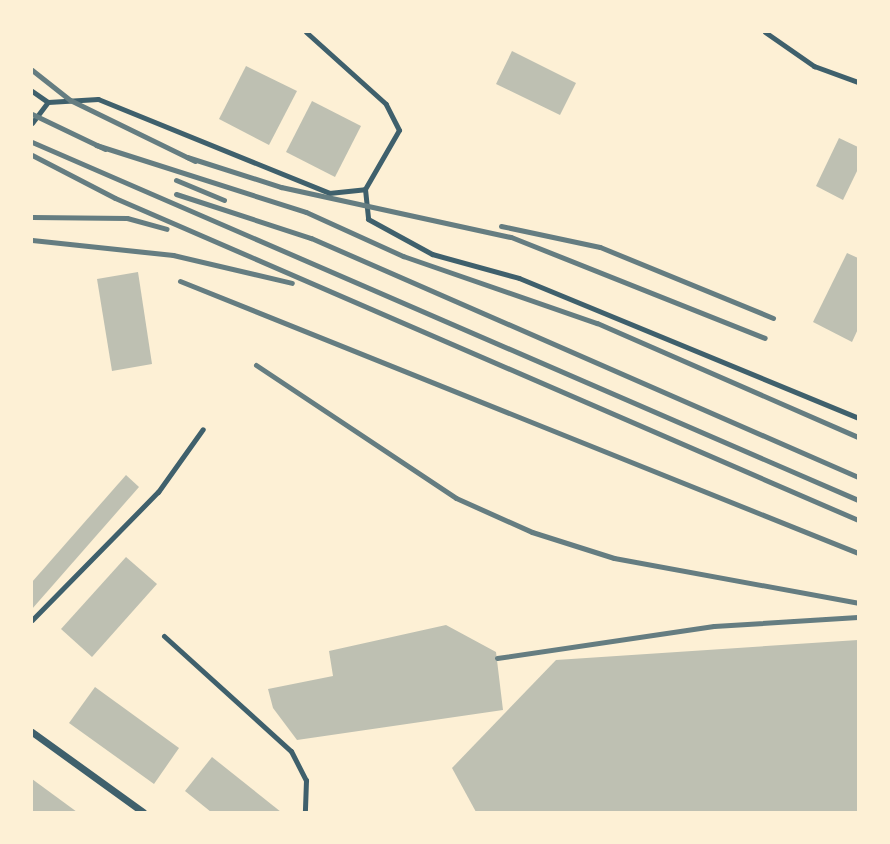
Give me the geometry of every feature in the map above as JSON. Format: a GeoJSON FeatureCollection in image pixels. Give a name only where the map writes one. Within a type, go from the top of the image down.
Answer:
{"type":"FeatureCollection","features":[{"type":"Feature","properties":{"kind":"street"},"geometry":{"type":"LineString","coordinates":[[32,732],[143,813]]}},
{"type":"Feature","properties":{"kind":"lane"},"geometry":{"type":"LineString","coordinates":[[306,32],[386,104],[398,130],[365,189],[368,219],[432,254],[519,278],[859,418]]}},
{"type":"Feature","properties":{"kind":"lane"},"geometry":{"type":"LineString","coordinates":[[765,32],[814,66],[859,82]]}},
{"type":"Feature","properties":{"kind":"lane"},"geometry":{"type":"LineString","coordinates":[[32,91],[48,102],[98,99],[329,194],[365,189]]}},
{"type":"Feature","properties":{"kind":"lane"},"geometry":{"type":"LineString","coordinates":[[32,123],[48,102]]}},
{"type":"Feature","properties":{"kind":"lane"},"geometry":{"type":"LineString","coordinates":[[32,620],[158,492],[203,429]]}},
{"type":"Feature","properties":{"kind":"lane"},"geometry":{"type":"LineString","coordinates":[[164,636],[291,751],[306,780],[305,813]]}},
{"type":"Feature","properties":{"kind":"building"},"geometry":{"type":"Polygon","coordinates":[[[512,51],[576,83],[560,115],[496,84],[512,51]]]}},
{"type":"Feature","properties":{"kind":"building"},"geometry":{"type":"Polygon","coordinates":[[[246,66],[297,91],[269,145],[219,119],[246,66]]]}},
{"type":"Feature","properties":{"kind":"building"},"geometry":{"type":"Polygon","coordinates":[[[312,101],[361,126],[335,177],[286,152],[312,101]]]}},
{"type":"Feature","properties":{"kind":"building"},"geometry":{"type":"Polygon","coordinates":[[[839,138],[858,147],[858,169],[843,200],[816,186],[839,138]]]}},
{"type":"Feature","properties":{"kind":"building"},"geometry":{"type":"Polygon","coordinates":[[[847,253],[858,258],[858,329],[852,342],[813,322],[847,253]]]}},
{"type":"Feature","properties":{"kind":"building"},"geometry":{"type":"Polygon","coordinates":[[[138,272],[152,364],[112,371],[97,279],[138,272]]]}},
{"type":"Feature","properties":{"kind":"building"},"geometry":{"type":"Polygon","coordinates":[[[126,475],[139,487],[32,609],[32,582],[126,475]]]}},
{"type":"Feature","properties":{"kind":"building"},"geometry":{"type":"Polygon","coordinates":[[[126,557],[157,584],[92,657],[61,629],[126,557]]]}},
{"type":"Feature","properties":{"kind":"building"},"geometry":{"type":"Polygon","coordinates":[[[446,625],[496,652],[503,710],[297,740],[273,708],[268,689],[333,676],[329,651],[446,625]]]}},
{"type":"Feature","properties":{"kind":"building"},"geometry":{"type":"Polygon","coordinates":[[[858,640],[858,812],[476,812],[452,768],[556,660],[858,640]]]}},
{"type":"Feature","properties":{"kind":"building"},"geometry":{"type":"Polygon","coordinates":[[[95,687],[179,748],[154,784],[69,723],[95,687]]]}},
{"type":"Feature","properties":{"kind":"building"},"geometry":{"type":"Polygon","coordinates":[[[212,757],[281,812],[211,812],[185,791],[212,757]]]}},
{"type":"Feature","properties":{"kind":"building"},"geometry":{"type":"Polygon","coordinates":[[[32,779],[77,812],[32,812],[32,779]]]}},
{"type":"Feature","properties":{"kind":"railway"},"geometry":{"type":"LineString","coordinates":[[32,70],[70,100],[195,161]]}},
{"type":"Feature","properties":{"kind":"railway"},"geometry":{"type":"LineString","coordinates":[[32,114],[105,149]]}},
{"type":"Feature","properties":{"kind":"railway"},"geometry":{"type":"LineString","coordinates":[[32,142],[858,500]]}},
{"type":"Feature","properties":{"kind":"railway"},"geometry":{"type":"LineString","coordinates":[[96,145],[306,212],[403,256],[597,323],[858,437]]}},
{"type":"Feature","properties":{"kind":"railway"},"geometry":{"type":"LineString","coordinates":[[32,155],[115,198],[858,520]]}},
{"type":"Feature","properties":{"kind":"railway"},"geometry":{"type":"LineString","coordinates":[[187,157],[281,187],[511,237],[765,338]]}},
{"type":"Feature","properties":{"kind":"railway"},"geometry":{"type":"LineString","coordinates":[[176,180],[224,200]]}},
{"type":"Feature","properties":{"kind":"railway"},"geometry":{"type":"LineString","coordinates":[[176,194],[311,238],[858,477]]}},
{"type":"Feature","properties":{"kind":"railway"},"geometry":{"type":"LineString","coordinates":[[32,217],[127,218],[167,229]]}},
{"type":"Feature","properties":{"kind":"railway"},"geometry":{"type":"LineString","coordinates":[[501,226],[600,247],[773,318]]}},
{"type":"Feature","properties":{"kind":"railway"},"geometry":{"type":"LineString","coordinates":[[32,240],[173,255],[292,283]]}},
{"type":"Feature","properties":{"kind":"railway"},"geometry":{"type":"LineString","coordinates":[[180,281],[858,553]]}},
{"type":"Feature","properties":{"kind":"railway"},"geometry":{"type":"LineString","coordinates":[[256,365],[456,498],[532,532],[614,558],[858,603]]}},
{"type":"Feature","properties":{"kind":"railway"},"geometry":{"type":"LineString","coordinates":[[497,658],[714,626],[858,617]]}}]}
